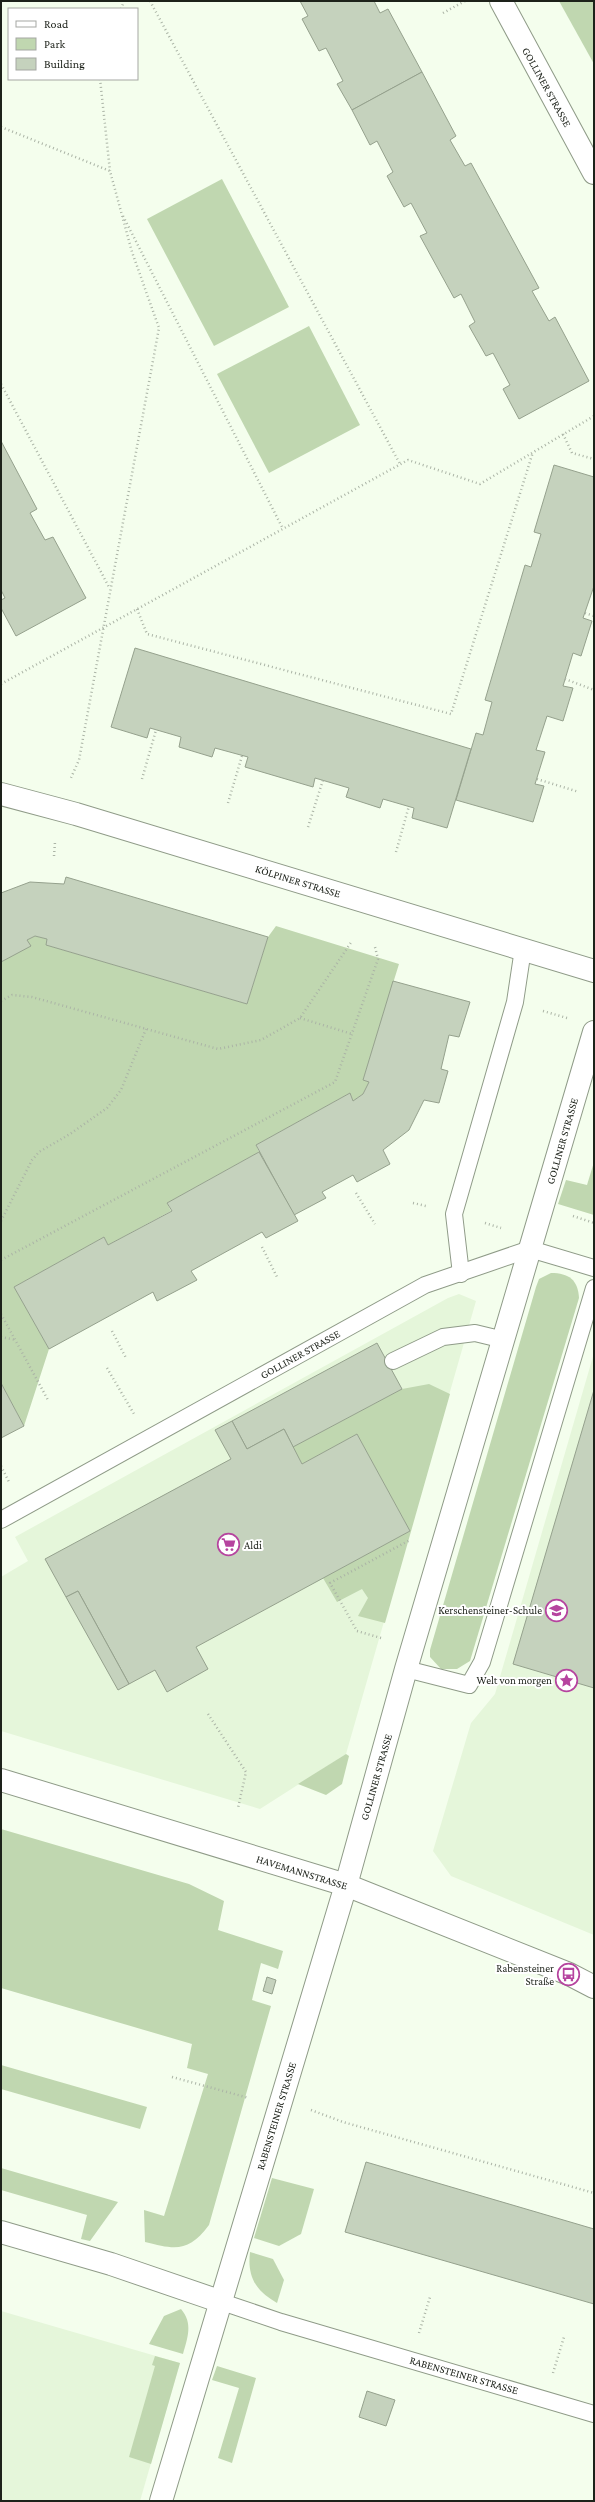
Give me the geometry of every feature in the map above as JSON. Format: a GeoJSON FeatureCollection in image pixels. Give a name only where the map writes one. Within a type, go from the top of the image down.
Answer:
{"type":"FeatureCollection","features":[{"type":"Feature","properties":{"kind":"street","name":"GOLLINER STRASSE"},"geometry":{"type":"LineString","coordinates":[[501,1],[594,173]]}},
{"type":"Feature","properties":{"kind":"street","name":"KÖLPINER STRASSE"},"geometry":{"type":"LineString","coordinates":[[1,794],[76,814],[594,971]]}},
{"type":"Feature","properties":{"kind":"street","name":"GOLLINER STRASSE"},"geometry":{"type":"LineString","coordinates":[[346,1885],[406,1669],[594,1032]]}},
{"type":"Feature","properties":{"kind":"street","name":"HAVEMANNSTRASSE"},"geometry":{"type":"LineString","coordinates":[[1,1780],[346,1885],[569,1974],[594,1987]]}},
{"type":"Feature","properties":{"kind":"street","name":"RABENSTEINER STRASSE"},"geometry":{"type":"LineString","coordinates":[[161,2501],[219,2301],[346,1885]]}},
{"type":"Feature","properties":{"kind":"street","name":"RABENSTEINER STRASSE"},"geometry":{"type":"LineString","coordinates":[[1,2232],[111,2264],[219,2301]]}},
{"type":"Feature","properties":{"kind":"lane"},"geometry":{"type":"LineString","coordinates":[[461,1274],[454,1214],[515,1002],[523,949]]}},
{"type":"Feature","properties":{"kind":"lane"},"geometry":{"type":"LineString","coordinates":[[530,1249],[594,1268]]}},
{"type":"Feature","properties":{"kind":"lane","name":"GOLLINER STRASSE"},"geometry":{"type":"LineString","coordinates":[[1,1520],[425,1285],[461,1274],[530,1249]]}},
{"type":"Feature","properties":{"kind":"lane"},"geometry":{"type":"LineString","coordinates":[[406,1669],[469,1685],[482,1662],[594,1288]]}},
{"type":"Feature","properties":{"kind":"lane"},"geometry":{"type":"LineString","coordinates":[[394,1361],[443,1337],[475,1333],[504,1340]]}},
{"type":"Feature","properties":{"kind":"lane","name":"RABENSTEINER STRASSE"},"geometry":{"type":"LineString","coordinates":[[219,2301],[281,2322],[594,2414]]}},
{"type":"Feature","properties":{"kind":"path"},"geometry":{"type":"LineString","coordinates":[[150,1],[400,464]]}},
{"type":"Feature","properties":{"kind":"path"},"geometry":{"type":"LineString","coordinates":[[443,13],[465,1]]}},
{"type":"Feature","properties":{"kind":"path"},"geometry":{"type":"LineString","coordinates":[[79,760],[102,629],[159,328],[132,252],[110,171],[100,80]]}},
{"type":"Feature","properties":{"kind":"path"},"geometry":{"type":"LineString","coordinates":[[1,127],[110,171]]}},
{"type":"Feature","properties":{"kind":"path"},"geometry":{"type":"LineString","coordinates":[[120,210],[283,529]]}},
{"type":"Feature","properties":{"kind":"path"},"geometry":{"type":"LineString","coordinates":[[1,384],[110,588]]}},
{"type":"Feature","properties":{"kind":"path"},"geometry":{"type":"LineString","coordinates":[[1,684],[408,460],[480,484],[594,416]]}},
{"type":"Feature","properties":{"kind":"path"},"geometry":{"type":"LineString","coordinates":[[563,434],[572,453],[594,459]]}},
{"type":"Feature","properties":{"kind":"path"},"geometry":{"type":"LineString","coordinates":[[137,609],[147,634],[451,714],[533,452]]}},
{"type":"Feature","properties":{"kind":"path"},"geometry":{"type":"LineString","coordinates":[[585,613],[594,616]]}},
{"type":"Feature","properties":{"kind":"path"},"geometry":{"type":"LineString","coordinates":[[565,679],[594,690]]}},
{"type":"Feature","properties":{"kind":"path"},"geometry":{"type":"LineString","coordinates":[[142,779],[156,730]]}},
{"type":"Feature","properties":{"kind":"path"},"geometry":{"type":"LineString","coordinates":[[228,803],[242,756]]}},
{"type":"Feature","properties":{"kind":"path"},"geometry":{"type":"LineString","coordinates":[[537,779],[579,792]]}},
{"type":"Feature","properties":{"kind":"path"},"geometry":{"type":"LineString","coordinates":[[308,826],[323,780]]}},
{"type":"Feature","properties":{"kind":"path"},"geometry":{"type":"LineString","coordinates":[[396,852],[409,806]]}},
{"type":"Feature","properties":{"kind":"path"},"geometry":{"type":"LineString","coordinates":[[1,1001],[12,995],[32,997],[218,1049],[261,1040],[300,1018],[352,941]]}},
{"type":"Feature","properties":{"kind":"path"},"geometry":{"type":"LineString","coordinates":[[1,1260],[335,1082],[378,959],[375,947]]}},
{"type":"Feature","properties":{"kind":"path"},"geometry":{"type":"LineString","coordinates":[[515,1002],[570,1019]]}},
{"type":"Feature","properties":{"kind":"path"},"geometry":{"type":"LineString","coordinates":[[300,1018],[352,1034]]}},
{"type":"Feature","properties":{"kind":"path"},"geometry":{"type":"LineString","coordinates":[[1,1221],[32,1160],[39,1152],[70,1134],[107,1108],[121,1090],[146,1029]]}},
{"type":"Feature","properties":{"kind":"path"},"geometry":{"type":"LineString","coordinates":[[356,1193],[374,1224]]}},
{"type":"Feature","properties":{"kind":"path"},"geometry":{"type":"LineString","coordinates":[[262,1247],[277,1276]]}},
{"type":"Feature","properties":{"kind":"path"},"geometry":{"type":"LineString","coordinates":[[1,1314],[48,1400]]}},
{"type":"Feature","properties":{"kind":"path"},"geometry":{"type":"LineString","coordinates":[[112,1331],[126,1358]]}},
{"type":"Feature","properties":{"kind":"path"},"geometry":{"type":"LineString","coordinates":[[1,1337],[16,1340]]}},
{"type":"Feature","properties":{"kind":"path"},"geometry":{"type":"LineString","coordinates":[[107,1368],[148,1438]]}},
{"type":"Feature","properties":{"kind":"path"},"geometry":{"type":"LineString","coordinates":[[388,1640],[357,1631],[330,1583],[417,1536]]}},
{"type":"Feature","properties":{"kind":"path"},"geometry":{"type":"LineString","coordinates":[[208,1714],[246,1772],[238,1808]]}},
{"type":"Feature","properties":{"kind":"path"},"geometry":{"type":"LineString","coordinates":[[172,2078],[252,2099]]}},
{"type":"Feature","properties":{"kind":"path"},"geometry":{"type":"LineString","coordinates":[[281,2098],[342,2122],[594,2193]]}},
{"type":"Feature","properties":{"kind":"path"},"geometry":{"type":"LineString","coordinates":[[411,2360],[430,2297]]}},
{"type":"Feature","properties":{"kind":"path"},"geometry":{"type":"LineString","coordinates":[[546,2399],[564,2337]]}},
{"type":"Feature","properties":{"kind":"shaded area"},"geometry":{"type":"Polygon","coordinates":[[[459,1294],[476,1301],[346,1754],[260,1809],[1,1731],[1,1577],[28,1561],[15,1537],[448,1298],[459,1294]]]}},
{"type":"Feature","properties":{"kind":"shaded area","name":"Kerschensteiner-Schule"},"geometry":{"type":"Polygon","coordinates":[[[594,1353],[594,1935],[451,1876],[433,1851],[471,1723],[495,1694],[594,1353]]]}},
{"type":"Feature","properties":{"kind":"shaded area"},"geometry":{"type":"Polygon","coordinates":[[[1,2311],[180,2363],[140,2501],[1,2501],[1,2311]]]}},
{"type":"Feature","properties":{"kind":"green space"},"geometry":{"type":"Polygon","coordinates":[[[559,1],[594,1],[594,64],[559,1]]]}},
{"type":"Feature","properties":{"kind":"green space"},"geometry":{"type":"Polygon","coordinates":[[[222,179],[289,307],[214,346],[147,219],[222,179]]]}},
{"type":"Feature","properties":{"kind":"green space"},"geometry":{"type":"Polygon","coordinates":[[[309,326],[360,425],[269,473],[217,374],[309,326]]]}},
{"type":"Feature","properties":{"kind":"green space"},"geometry":{"type":"Polygon","coordinates":[[[276,926],[399,964],[363,1080],[369,1082],[363,1094],[353,1101],[350,1093],[256,1145],[259,1152],[167,1203],[171,1211],[108,1245],[104,1237],[14,1287],[49,1349],[24,1426],[1,1383],[1,962],[30,946],[27,940],[35,936],[47,939],[46,945],[247,1004],[268,937],[276,926]]]}},
{"type":"Feature","properties":{"kind":"green space"},"geometry":{"type":"Polygon","coordinates":[[[594,1162],[594,1215],[558,1204],[566,1180],[587,1185],[594,1162]]]}},
{"type":"Feature","properties":{"kind":"green space"},"geometry":{"type":"Polygon","coordinates":[[[551,1273],[568,1276],[577,1286],[579,1298],[470,1661],[457,1669],[441,1669],[430,1657],[430,1650],[536,1287],[539,1279],[551,1273]]]}},
{"type":"Feature","properties":{"kind":"green space"},"geometry":{"type":"Polygon","coordinates":[[[429,1384],[450,1394],[385,1623],[358,1616],[368,1598],[362,1589],[337,1602],[323,1578],[410,1531],[357,1434],[302,1464],[293,1447],[402,1389],[429,1384]]]}},
{"type":"Feature","properties":{"kind":"green space"},"geometry":{"type":"Polygon","coordinates":[[[346,1754],[349,1756],[342,1784],[326,1795],[298,1784],[346,1754]]]}},
{"type":"Feature","properties":{"kind":"green space"},"geometry":{"type":"Polygon","coordinates":[[[1,1829],[189,1884],[224,1901],[218,1930],[283,1951],[278,1969],[261,1963],[252,2000],[271,2006],[209,2225],[202,2234],[188,2244],[181,2247],[165,2247],[145,2242],[144,2210],[164,2216],[208,2074],[187,2068],[192,2044],[1,1988],[1,1829]]]}},
{"type":"Feature","properties":{"kind":"green space"},"geometry":{"type":"Polygon","coordinates":[[[1,2065],[147,2107],[140,2129],[1,2089],[1,2065]]]}},
{"type":"Feature","properties":{"kind":"green space"},"geometry":{"type":"Polygon","coordinates":[[[1,2168],[118,2202],[90,2241],[81,2239],[87,2215],[1,2190],[1,2168]]]}},
{"type":"Feature","properties":{"kind":"green space"},"geometry":{"type":"Polygon","coordinates":[[[272,2178],[314,2189],[301,2234],[279,2246],[254,2238],[272,2178]]]}},
{"type":"Feature","properties":{"kind":"green space"},"geometry":{"type":"Polygon","coordinates":[[[250,2252],[273,2259],[284,2280],[277,2303],[258,2288],[254,2282],[250,2269],[250,2252]]]}},
{"type":"Feature","properties":{"kind":"green space"},"geometry":{"type":"Polygon","coordinates":[[[181,2309],[185,2314],[188,2325],[188,2336],[183,2354],[149,2344],[164,2316],[181,2309]]]}},
{"type":"Feature","properties":{"kind":"green space"},"geometry":{"type":"Polygon","coordinates":[[[155,2356],[180,2363],[151,2464],[129,2457],[155,2366],[152,2365],[155,2356]]]}},
{"type":"Feature","properties":{"kind":"green space"},"geometry":{"type":"Polygon","coordinates":[[[217,2366],[256,2378],[232,2463],[218,2458],[239,2388],[212,2380],[217,2366]]]}},
{"type":"Feature","properties":{"kind":"building"},"geometry":{"type":"Polygon","coordinates":[[[300,1],[374,1],[380,13],[388,9],[422,72],[352,110],[337,84],[343,81],[326,48],[319,51],[302,19],[308,16],[300,1]]]}},
{"type":"Feature","properties":{"kind":"building"},"geometry":{"type":"Polygon","coordinates":[[[422,72],[456,136],[450,140],[465,166],[471,163],[539,288],[532,291],[549,321],[555,317],[589,381],[519,419],[503,389],[510,385],[493,353],[486,356],[469,326],[475,322],[461,294],[454,298],[420,236],[427,233],[411,203],[404,207],[387,176],[393,172],[377,141],[370,145],[352,110],[422,72]]]}},
{"type":"Feature","properties":{"kind":"building"},"geometry":{"type":"Polygon","coordinates":[[[1,441],[37,509],[30,513],[45,540],[53,537],[86,598],[16,636],[1,608],[1,600],[5,598],[1,590],[1,441]]]}},
{"type":"Feature","properties":{"kind":"building"},"geometry":{"type":"Polygon","coordinates":[[[554,465],[594,477],[594,586],[583,618],[592,621],[581,656],[573,653],[563,686],[573,688],[563,721],[547,716],[536,750],[545,752],[535,784],[544,786],[533,822],[456,800],[476,733],[483,735],[492,702],[485,700],[525,565],[531,567],[541,534],[534,532],[554,465]]]}},
{"type":"Feature","properties":{"kind":"building"},"geometry":{"type":"Polygon","coordinates":[[[135,648],[471,749],[447,828],[412,818],[414,808],[383,799],[380,808],[346,797],[349,788],[315,778],[313,787],[245,767],[248,757],[215,748],[212,757],[179,747],[181,737],[150,728],[147,738],[111,727],[135,648]]]}},
{"type":"Feature","properties":{"kind":"building"},"geometry":{"type":"Polygon","coordinates":[[[66,877],[268,937],[247,1004],[46,945],[47,939],[35,936],[27,940],[31,946],[1,962],[1,893],[30,882],[64,884],[66,877]]]}},
{"type":"Feature","properties":{"kind":"building"},"geometry":{"type":"Polygon","coordinates":[[[393,981],[470,1002],[459,1037],[449,1035],[441,1069],[448,1071],[439,1103],[424,1100],[409,1130],[383,1150],[390,1164],[357,1182],[353,1175],[322,1192],[326,1198],[294,1215],[256,1145],[350,1093],[353,1101],[363,1094],[369,1082],[363,1080],[393,981]]]}},
{"type":"Feature","properties":{"kind":"building"},"geometry":{"type":"Polygon","coordinates":[[[259,1152],[298,1221],[266,1238],[262,1232],[191,1271],[197,1280],[157,1301],[153,1292],[49,1349],[14,1287],[104,1237],[108,1245],[172,1211],[167,1203],[259,1152]]]}},
{"type":"Feature","properties":{"kind":"building"},"geometry":{"type":"Polygon","coordinates":[[[377,1343],[402,1389],[293,1447],[284,1429],[247,1449],[232,1421],[377,1343]]]}},
{"type":"Feature","properties":{"kind":"building"},"geometry":{"type":"Polygon","coordinates":[[[1,1383],[24,1426],[1,1438],[1,1383]]]}},
{"type":"Feature","properties":{"kind":"building"},"geometry":{"type":"Polygon","coordinates":[[[594,1390],[594,1688],[513,1664],[594,1390]]]}},
{"type":"Feature","properties":{"kind":"building","name":"Aldi"},"geometry":{"type":"Polygon","coordinates":[[[232,1421],[247,1449],[284,1429],[302,1464],[357,1434],[410,1531],[196,1647],[208,1669],[167,1692],[155,1670],[129,1684],[78,1591],[66,1597],[45,1559],[231,1459],[215,1430],[232,1421]]]}},
{"type":"Feature","properties":{"kind":"building"},"geometry":{"type":"Polygon","coordinates":[[[78,1591],[129,1684],[118,1690],[66,1597],[78,1591]]]}},
{"type":"Feature","properties":{"kind":"building"},"geometry":{"type":"Polygon","coordinates":[[[267,1977],[276,1980],[272,1994],[263,1991],[267,1977]]]}},
{"type":"Feature","properties":{"kind":"building"},"geometry":{"type":"Polygon","coordinates":[[[366,2162],[594,2229],[594,2304],[345,2232],[366,2162]]]}},
{"type":"Feature","properties":{"kind":"building"},"geometry":{"type":"Polygon","coordinates":[[[367,2391],[395,2400],[386,2426],[359,2417],[367,2391]]]}},
{"type":"Feature","properties":{"kind":"place","name":"Aldi"},"geometry":{"type":"Point","coordinates":[228,1545]}},
{"type":"Feature","properties":{"kind":"place","name":"Kerschensteiner-Schule"},"geometry":{"type":"Point","coordinates":[557,1610]}},
{"type":"Feature","properties":{"kind":"place","name":"Welt von morgen"},"geometry":{"type":"Point","coordinates":[567,1680]}},
{"type":"Feature","properties":{"kind":"place","name":"Rabensteiner Straße"},"geometry":{"type":"Point","coordinates":[569,1974]}}]}
